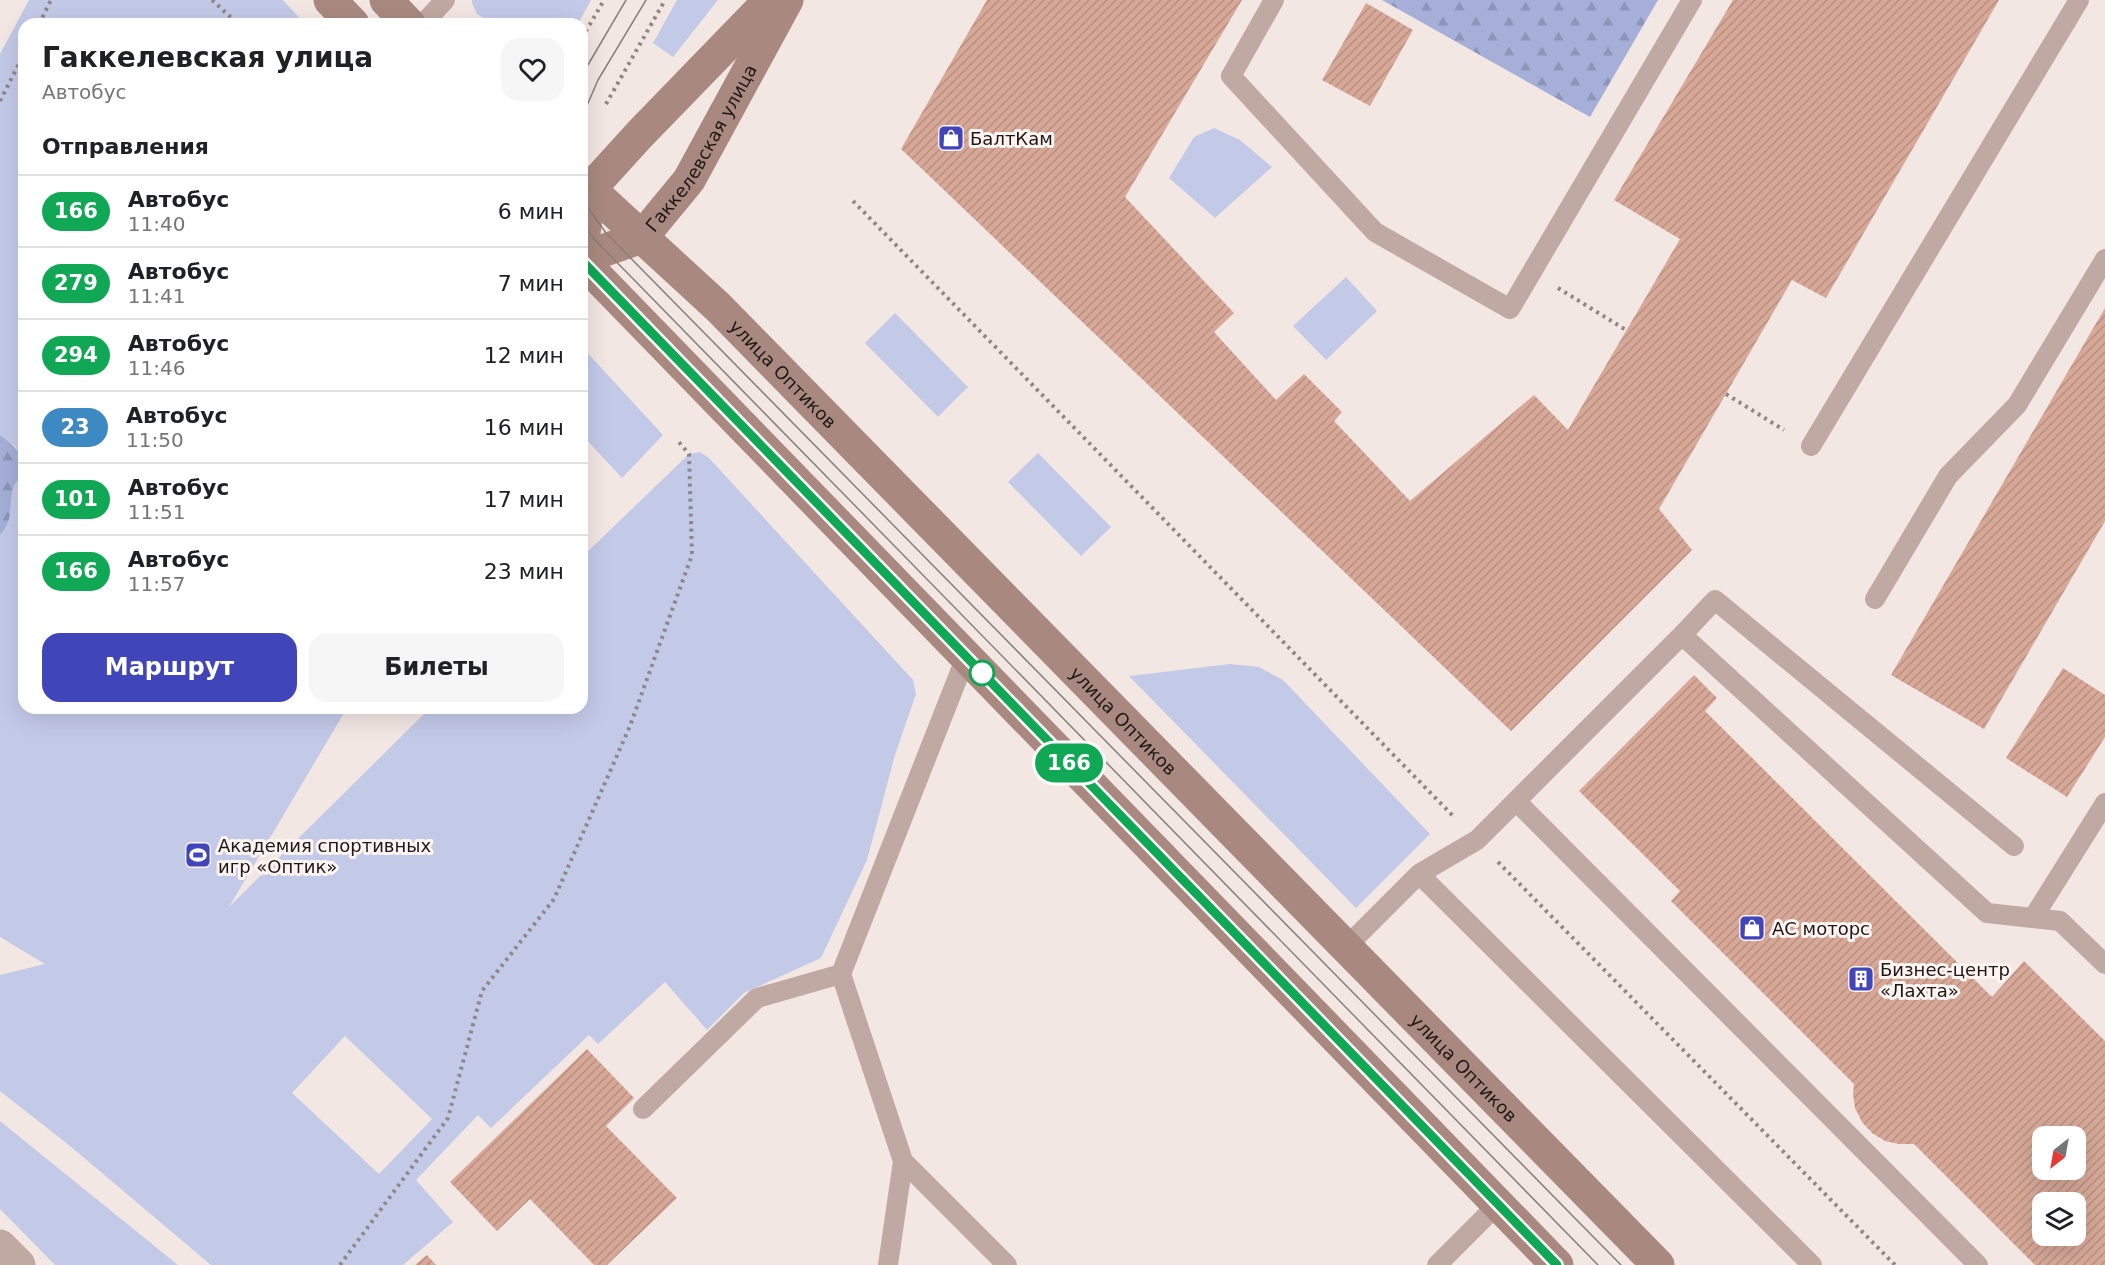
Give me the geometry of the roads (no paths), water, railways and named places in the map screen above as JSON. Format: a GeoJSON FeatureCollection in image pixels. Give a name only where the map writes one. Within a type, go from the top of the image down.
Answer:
{"type":"FeatureCollection","features":[{"type":"Feature","properties":{"kind":"main road"},"geometry":{"type":"LineString","coordinates":[[330,0],[347,18]]}},
{"type":"Feature","properties":{"kind":"main road"},"geometry":{"type":"LineString","coordinates":[[386,0],[403,18]]}},
{"type":"Feature","properties":{"kind":"main road","name":"Гаккелевская улица"},"geometry":{"type":"LineString","coordinates":[[588,183],[640,134],[770,0]]}},
{"type":"Feature","properties":{"kind":"main road","name":"Гаккелевская улица"},"geometry":{"type":"LineString","coordinates":[[588,258],[642,237],[689,180],[787,0]]}},
{"type":"Feature","properties":{"kind":"main road","name":"улица Оптиков"},"geometry":{"type":"LineString","coordinates":[[588,187],[718,307],[1658,1265]]}},
{"type":"Feature","properties":{"kind":"main road"},"geometry":{"type":"LineString","coordinates":[[588,266],[1557,1265]]}},
{"type":"Feature","properties":{"kind":"street"},"geometry":{"type":"LineString","coordinates":[[0,1246],[19,1265]]}},
{"type":"Feature","properties":{"kind":"lane"},"geometry":{"type":"LineString","coordinates":[[428,18],[445,0]]}},
{"type":"Feature","properties":{"kind":"lane"},"geometry":{"type":"LineString","coordinates":[[1274,0],[1231,76],[1375,232],[1510,309],[1692,0]]}},
{"type":"Feature","properties":{"kind":"lane"},"geometry":{"type":"LineString","coordinates":[[1811,446],[2079,0]]}},
{"type":"Feature","properties":{"kind":"lane"},"geometry":{"type":"LineString","coordinates":[[1875,598],[1948,476],[2018,405],[2105,259]]}},
{"type":"Feature","properties":{"kind":"lane"},"geometry":{"type":"LineString","coordinates":[[1346,947],[1419,874],[1477,840],[1683,635],[1715,600],[2014,846]]}},
{"type":"Feature","properties":{"kind":"lane"},"geometry":{"type":"LineString","coordinates":[[1683,635],[1987,913],[2060,921],[2105,964]]}},
{"type":"Feature","properties":{"kind":"lane"},"geometry":{"type":"LineString","coordinates":[[888,1265],[903,1161],[841,974],[960,672],[970,660]]}},
{"type":"Feature","properties":{"kind":"lane"},"geometry":{"type":"LineString","coordinates":[[1516,801],[1978,1265]]}},
{"type":"Feature","properties":{"kind":"lane"},"geometry":{"type":"LineString","coordinates":[[2032,918],[2105,803]]}},
{"type":"Feature","properties":{"kind":"lane"},"geometry":{"type":"LineString","coordinates":[[1419,874],[1812,1265]]}},
{"type":"Feature","properties":{"kind":"lane"},"geometry":{"type":"LineString","coordinates":[[643,1108],[757,998],[841,974]]}},
{"type":"Feature","properties":{"kind":"lane"},"geometry":{"type":"LineString","coordinates":[[903,1161],[1007,1265]]}},
{"type":"Feature","properties":{"kind":"lane"},"geometry":{"type":"LineString","coordinates":[[1437,1265],[1498,1204]]}},
{"type":"Feature","properties":{"kind":"tram line"},"geometry":{"type":"LineString","coordinates":[[588,65],[626,0]]}},
{"type":"Feature","properties":{"kind":"tram line"},"geometry":{"type":"LineString","coordinates":[[588,103],[598,80],[646,0]]}},
{"type":"Feature","properties":{"kind":"tram line"},"geometry":{"type":"LineString","coordinates":[[588,208],[606,233],[1621,1265]]}},
{"type":"Feature","properties":{"kind":"tram line"},"geometry":{"type":"LineString","coordinates":[[588,231],[1598,1265]]}},
{"type":"Feature","properties":{"kind":"place","name":"БалтКам"},"geometry":{"type":"Point","coordinates":[951,138]}},
{"type":"Feature","properties":{"kind":"place","name":"Академия спортивных игр «Оптик»"},"geometry":{"type":"Point","coordinates":[198,855]}},
{"type":"Feature","properties":{"kind":"place","name":"АС моторс"},"geometry":{"type":"Point","coordinates":[1752,928]}},
{"type":"Feature","properties":{"kind":"place","name":"Бизнес-центр «Лахта»"},"geometry":{"type":"Point","coordinates":[1861,979]}}]}
